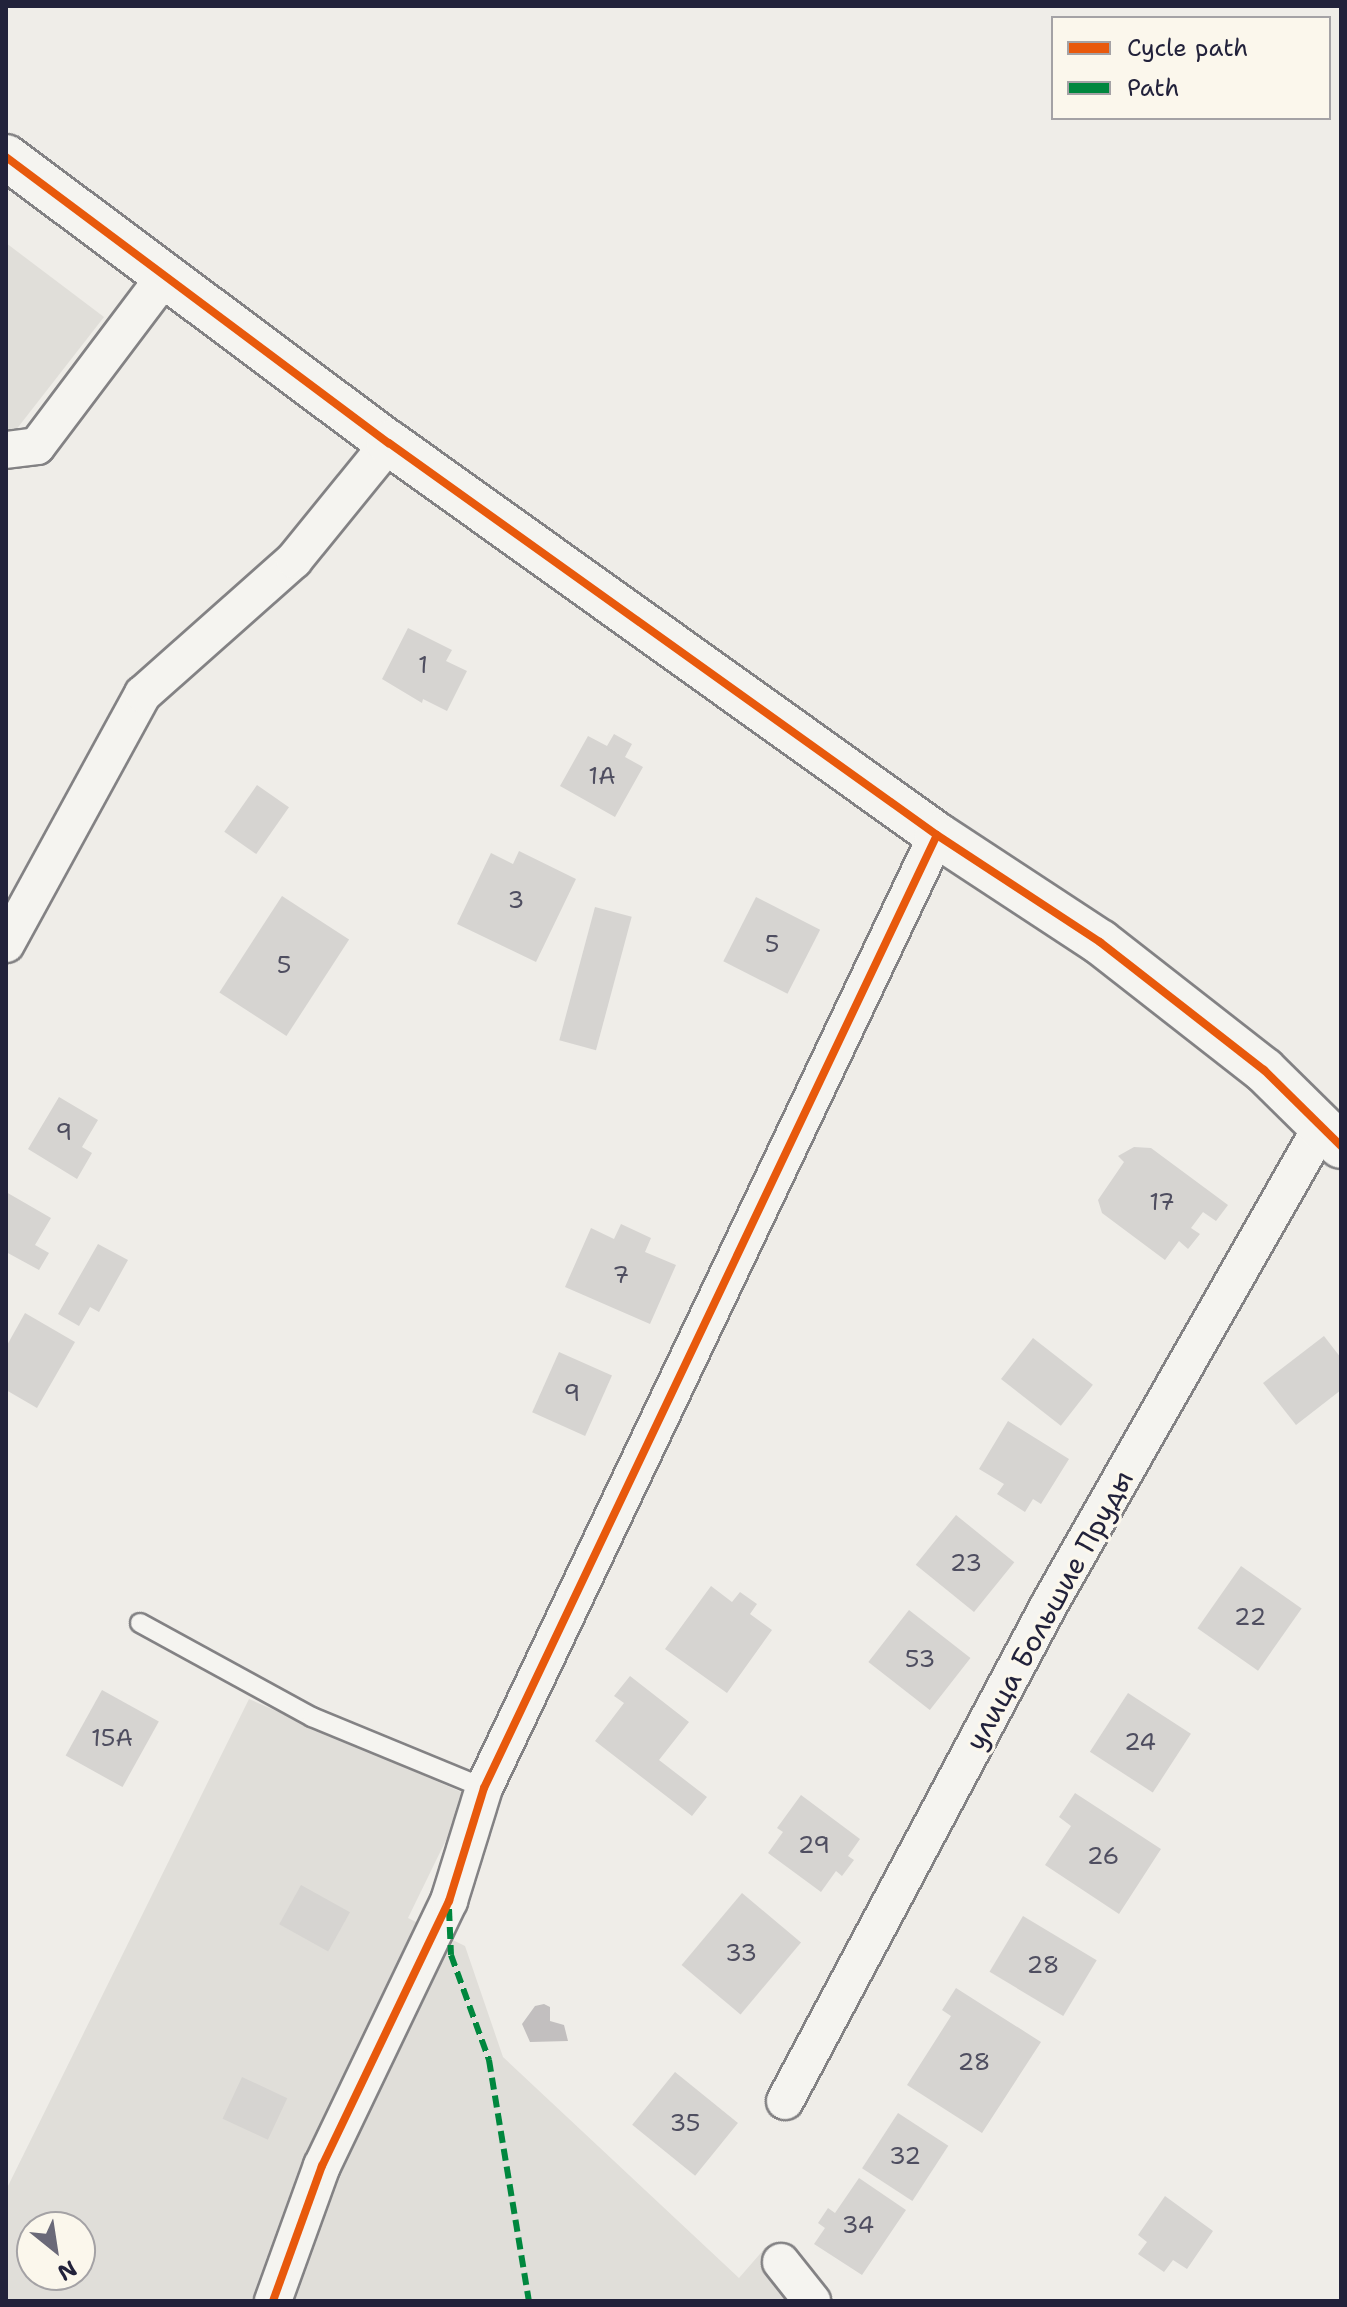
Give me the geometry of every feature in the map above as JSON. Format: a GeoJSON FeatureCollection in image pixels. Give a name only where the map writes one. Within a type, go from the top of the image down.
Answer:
{"type":"FeatureCollection","features":[{"type":"Feature","properties":{"kind":"street"},"geometry":{"type":"LineString","coordinates":[[6,157],[389,443],[937,835],[1100,942],[1264,1070],[1332,1135]]}},
{"type":"Feature","properties":{"kind":"street"},"geometry":{"type":"LineString","coordinates":[[6,450],[37,446],[165,276]]}},
{"type":"Feature","properties":{"kind":"street"},"geometry":{"type":"LineString","coordinates":[[6,944],[143,694],[294,560],[389,443]]}},
{"type":"Feature","properties":{"kind":"street"},"geometry":{"type":"LineString","coordinates":[[273,2301],[322,2166],[449,1901],[484,1788],[937,835]]}},
{"type":"Feature","properties":{"kind":"street","name":"улица Большие Пруды"},"geometry":{"type":"LineString","coordinates":[[785,2101],[1050,1603],[1332,1135]]}},
{"type":"Feature","properties":{"kind":"street"},"geometry":{"type":"LineString","coordinates":[[781,2262],[812,2301]]}},
{"type":"Feature","properties":{"kind":"lane"},"geometry":{"type":"LineString","coordinates":[[140,1623],[288,1706],[484,1788]]}},
{"type":"Feature","properties":{"kind":"shaded area"},"geometry":{"type":"Polygon","coordinates":[[[6,243],[104,317],[12,435],[6,436],[6,243]]]}},
{"type":"Feature","properties":{"kind":"shaded area"},"geometry":{"type":"Polygon","coordinates":[[[249,1699],[468,1795],[408,1918],[465,1946],[503,2057],[739,2278],[766,2247],[809,2301],[6,2301],[6,2190],[249,1699]]]}},
{"type":"Feature","properties":{"kind":"shaded area"},"geometry":{"type":"Polygon","coordinates":[[[544,2004],[550,2007],[550,2021],[564,2025],[568,2041],[530,2042],[522,2024],[535,2006],[544,2004]]]}},
{"type":"Feature","properties":{"kind":"building"},"geometry":{"type":"Polygon","coordinates":[[[408,628],[452,650],[446,661],[467,671],[447,711],[423,699],[422,703],[382,679],[408,628]]]}},
{"type":"Feature","properties":{"kind":"building"},"geometry":{"type":"Polygon","coordinates":[[[614,734],[632,744],[625,757],[643,767],[615,817],[560,786],[588,736],[607,746],[614,734]]]}},
{"type":"Feature","properties":{"kind":"building"},"geometry":{"type":"Polygon","coordinates":[[[257,785],[289,807],[256,854],[224,832],[257,785]]]}},
{"type":"Feature","properties":{"kind":"building"},"geometry":{"type":"Polygon","coordinates":[[[519,851],[576,879],[536,962],[457,924],[491,853],[513,864],[519,851]]]}},
{"type":"Feature","properties":{"kind":"building"},"geometry":{"type":"Polygon","coordinates":[[[282,896],[349,940],[286,1036],[219,992],[282,896]]]}},
{"type":"Feature","properties":{"kind":"building"},"geometry":{"type":"Polygon","coordinates":[[[756,897],[820,930],[787,994],[723,961],[756,897]]]}},
{"type":"Feature","properties":{"kind":"building"},"geometry":{"type":"Polygon","coordinates":[[[595,907],[632,917],[596,1050],[559,1040],[595,907]]]}},
{"type":"Feature","properties":{"kind":"building"},"geometry":{"type":"Polygon","coordinates":[[[59,1097],[98,1120],[82,1147],[92,1153],[77,1179],[28,1149],[59,1097]]]}},
{"type":"Feature","properties":{"kind":"building"},"geometry":{"type":"Polygon","coordinates":[[[1134,1147],[1151,1148],[1228,1205],[1216,1221],[1203,1212],[1191,1228],[1200,1234],[1188,1249],[1179,1241],[1165,1260],[1102,1213],[1098,1200],[1124,1162],[1118,1156],[1134,1147]]]}},
{"type":"Feature","properties":{"kind":"building"},"geometry":{"type":"Polygon","coordinates":[[[6,1192],[51,1218],[35,1245],[49,1253],[39,1270],[6,1252],[6,1192]]]}},
{"type":"Feature","properties":{"kind":"building"},"geometry":{"type":"Polygon","coordinates":[[[621,1224],[651,1238],[645,1252],[676,1265],[650,1324],[565,1287],[591,1228],[614,1239],[621,1224]]]}},
{"type":"Feature","properties":{"kind":"building"},"geometry":{"type":"Polygon","coordinates":[[[98,1244],[128,1260],[99,1312],[90,1307],[79,1326],[58,1314],[98,1244]]]}},
{"type":"Feature","properties":{"kind":"building"},"geometry":{"type":"Polygon","coordinates":[[[25,1313],[75,1342],[37,1408],[6,1390],[6,1347],[25,1313]]]}},
{"type":"Feature","properties":{"kind":"building"},"geometry":{"type":"Polygon","coordinates":[[[1324,1336],[1341,1358],[1341,1390],[1296,1425],[1263,1383],[1324,1336]]]}},
{"type":"Feature","properties":{"kind":"building"},"geometry":{"type":"Polygon","coordinates":[[[1033,1338],[1093,1385],[1061,1426],[1001,1379],[1033,1338]]]}},
{"type":"Feature","properties":{"kind":"building"},"geometry":{"type":"Polygon","coordinates":[[[559,1352],[612,1376],[585,1436],[532,1412],[559,1352]]]}},
{"type":"Feature","properties":{"kind":"building"},"geometry":{"type":"Polygon","coordinates":[[[1008,1421],[1069,1459],[1041,1504],[1033,1499],[1025,1512],[997,1494],[1004,1484],[979,1469],[1008,1421]]]}},
{"type":"Feature","properties":{"kind":"building"},"geometry":{"type":"Polygon","coordinates":[[[956,1515],[1014,1562],[974,1612],[916,1565],[956,1515]]]}},
{"type":"Feature","properties":{"kind":"building"},"geometry":{"type":"Polygon","coordinates":[[[1241,1566],[1302,1608],[1258,1671],[1197,1628],[1241,1566]]]}},
{"type":"Feature","properties":{"kind":"building"},"geometry":{"type":"Polygon","coordinates":[[[711,1586],[732,1602],[740,1592],[757,1604],[750,1614],[772,1630],[727,1693],[665,1649],[711,1586]]]}},
{"type":"Feature","properties":{"kind":"building"},"geometry":{"type":"Polygon","coordinates":[[[909,1610],[970,1658],[930,1710],[868,1662],[909,1610]]]}},
{"type":"Feature","properties":{"kind":"building"},"geometry":{"type":"Polygon","coordinates":[[[630,1676],[689,1722],[659,1760],[707,1797],[692,1816],[595,1741],[624,1703],[614,1696],[630,1676]]]}},
{"type":"Feature","properties":{"kind":"building"},"geometry":{"type":"Polygon","coordinates":[[[102,1690],[159,1722],[122,1787],[66,1756],[102,1690]]]}},
{"type":"Feature","properties":{"kind":"building"},"geometry":{"type":"Polygon","coordinates":[[[1128,1693],[1191,1734],[1153,1793],[1090,1752],[1128,1693]]]}},
{"type":"Feature","properties":{"kind":"building"},"geometry":{"type":"Polygon","coordinates":[[[1075,1793],[1161,1849],[1119,1914],[1045,1865],[1071,1826],[1059,1817],[1075,1793]]]}},
{"type":"Feature","properties":{"kind":"building"},"geometry":{"type":"Polygon","coordinates":[[[801,1795],[860,1839],[848,1856],[854,1860],[842,1876],[836,1871],[821,1892],[768,1853],[783,1832],[777,1828],[801,1795]]]}},
{"type":"Feature","properties":{"kind":"building"},"geometry":{"type":"Polygon","coordinates":[[[301,1885],[350,1912],[328,1952],[279,1924],[301,1885]]]}},
{"type":"Feature","properties":{"kind":"building"},"geometry":{"type":"Polygon","coordinates":[[[742,1893],[801,1942],[741,2015],[682,1965],[742,1893]]]}},
{"type":"Feature","properties":{"kind":"building"},"geometry":{"type":"Polygon","coordinates":[[[1023,1916],[1097,1960],[1063,2016],[990,1972],[1023,1916]]]}},
{"type":"Feature","properties":{"kind":"building"},"geometry":{"type":"Polygon","coordinates":[[[956,1988],[1041,2042],[982,2133],[907,2085],[951,2016],[942,2010],[956,1988]]]}},
{"type":"Feature","properties":{"kind":"building"},"geometry":{"type":"Polygon","coordinates":[[[675,2072],[738,2123],[695,2176],[632,2125],[675,2072]]]}},
{"type":"Feature","properties":{"kind":"building"},"geometry":{"type":"Polygon","coordinates":[[[242,2077],[287,2098],[268,2140],[223,2119],[242,2077]]]}},
{"type":"Feature","properties":{"kind":"building"},"geometry":{"type":"Polygon","coordinates":[[[898,2113],[948,2146],[912,2201],[862,2168],[898,2113]]]}},
{"type":"Feature","properties":{"kind":"building"},"geometry":{"type":"Polygon","coordinates":[[[859,2178],[906,2210],[862,2275],[814,2244],[825,2228],[818,2223],[828,2208],[835,2213],[859,2178]]]}},
{"type":"Feature","properties":{"kind":"building"},"geometry":{"type":"Polygon","coordinates":[[[1165,2196],[1213,2231],[1187,2269],[1173,2260],[1164,2272],[1138,2254],[1147,2242],[1138,2235],[1165,2196]]]}},
{"type":"Feature","properties":{"kind":"marked path"},"geometry":{"type":"LineString","coordinates":[[449,1909],[451,1955],[489,2060],[529,2301]]}},
{"type":"Feature","properties":{"kind":"cycle path"},"geometry":{"type":"LineString","coordinates":[[6,157],[389,443],[937,835],[1100,942],[1264,1070],[1341,1146]]}},
{"type":"Feature","properties":{"kind":"cycle path"},"geometry":{"type":"LineString","coordinates":[[273,2301],[322,2166],[449,1901],[484,1788],[937,835]]}}]}
